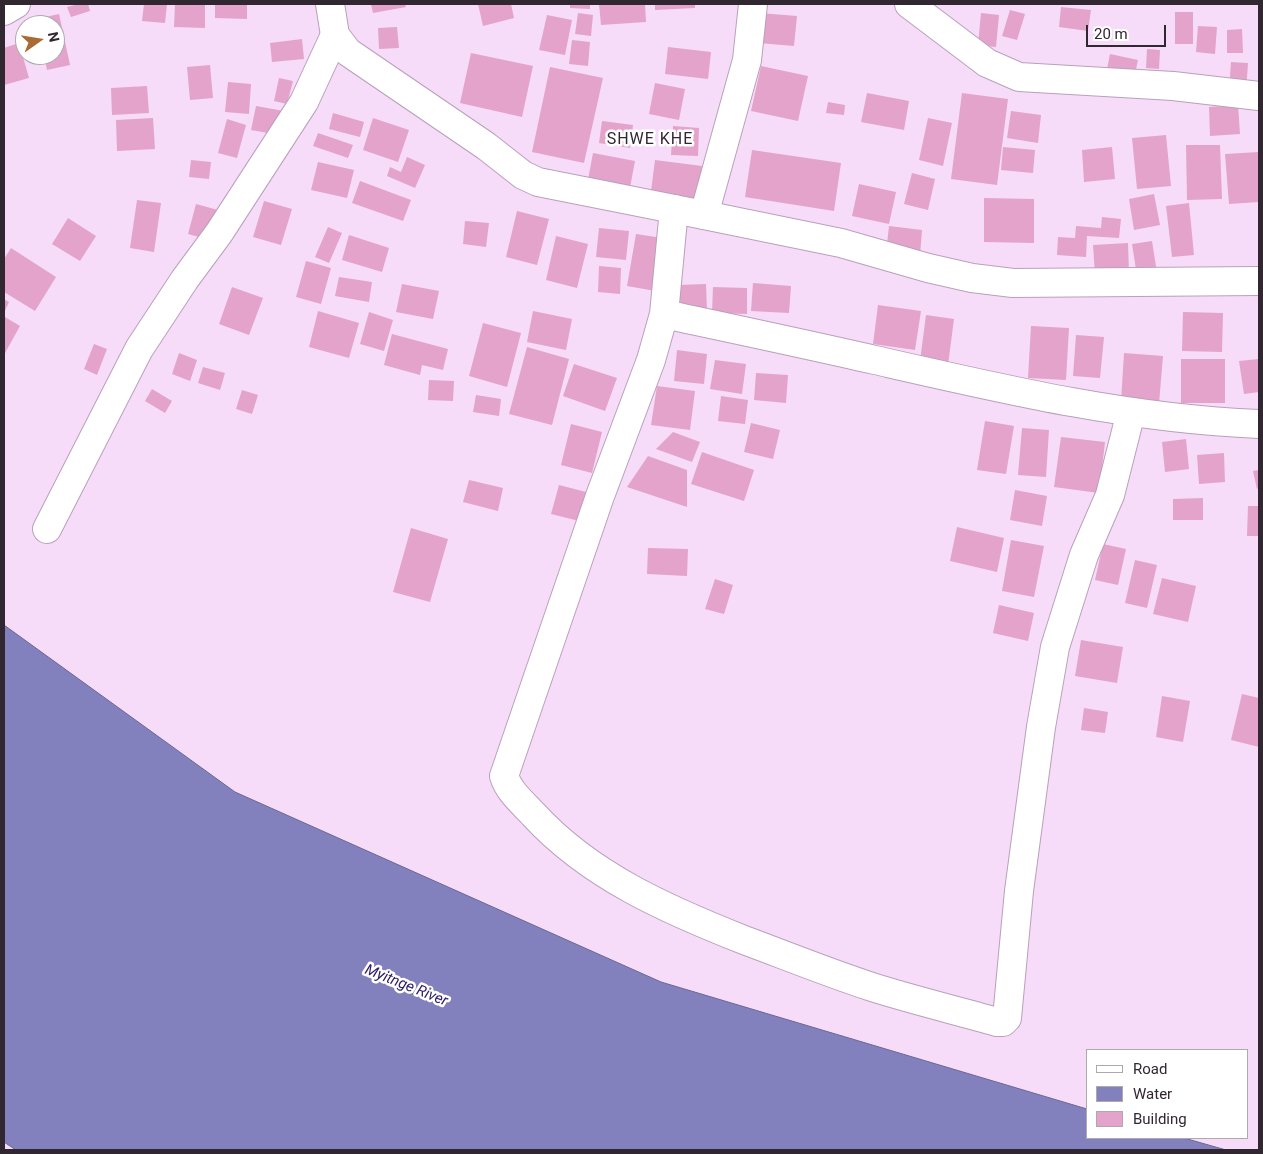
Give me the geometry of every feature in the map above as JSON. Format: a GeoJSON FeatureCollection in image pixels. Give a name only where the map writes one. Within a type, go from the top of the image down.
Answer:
{"type":"FeatureCollection","features":[{"type":"Feature","properties":{"kind":"street"},"geometry":{"type":"LineString","coordinates":[[4,11],[16,4]]}},
{"type":"Feature","properties":{"kind":"street"},"geometry":{"type":"LineString","coordinates":[[46,529],[139,349],[219,233],[304,102],[334,35],[330,4]]}},
{"type":"Feature","properties":{"kind":"street"},"geometry":{"type":"LineString","coordinates":[[704,214],[747,60],[752,4]]}},
{"type":"Feature","properties":{"kind":"street"},"geometry":{"type":"LineString","coordinates":[[909,4],[987,63],[1019,77],[1173,86],[1259,96]]}},
{"type":"Feature","properties":{"kind":"street"},"geometry":{"type":"LineString","coordinates":[[334,35],[348,52],[486,146],[523,175],[538,182],[841,243],[936,270],[1013,284],[1259,281]]}},
{"type":"Feature","properties":{"kind":"street"},"geometry":{"type":"LineString","coordinates":[[674,209],[664,314],[651,360],[600,496],[538,672],[504,776],[506,783],[552,834],[591,865],[624,886],[704,924],[810,966],[874,988],[997,1022],[1003,1022],[1007,1018],[1019,891],[1041,727],[1055,647],[1084,555],[1110,495],[1131,412]]}},
{"type":"Feature","properties":{"kind":"street"},"geometry":{"type":"LineString","coordinates":[[664,314],[960,380],[1131,412],[1259,424]]}},
{"type":"Feature","properties":{"kind":"water","name":"Myitnge River"},"geometry":{"type":"Polygon","coordinates":[[[4,625],[235,792],[661,982],[1086,1109],[1086,1139],[1188,1139],[1226,1150],[16,1150],[4,1142],[4,625]]]}},
{"type":"Feature","properties":{"kind":"building"},"geometry":{"type":"Polygon","coordinates":[[[88,4],[90,11],[71,17],[67,7],[88,4]]]}},
{"type":"Feature","properties":{"kind":"building"},"geometry":{"type":"Polygon","coordinates":[[[144,4],[167,4],[165,23],[142,21],[144,4]]]}},
{"type":"Feature","properties":{"kind":"building"},"geometry":{"type":"Polygon","coordinates":[[[175,4],[205,4],[205,28],[174,27],[175,4]]]}},
{"type":"Feature","properties":{"kind":"building"},"geometry":{"type":"Polygon","coordinates":[[[215,4],[247,4],[247,19],[215,18],[215,4]]]}},
{"type":"Feature","properties":{"kind":"building"},"geometry":{"type":"Polygon","coordinates":[[[371,4],[405,4],[406,7],[373,13],[371,4]]]}},
{"type":"Feature","properties":{"kind":"building"},"geometry":{"type":"Polygon","coordinates":[[[478,4],[511,4],[514,18],[483,26],[478,4]]]}},
{"type":"Feature","properties":{"kind":"building"},"geometry":{"type":"Polygon","coordinates":[[[570,4],[590,4],[590,9],[570,8],[570,4]]]}},
{"type":"Feature","properties":{"kind":"building"},"geometry":{"type":"Polygon","coordinates":[[[599,4],[645,4],[646,22],[601,25],[599,4]]]}},
{"type":"Feature","properties":{"kind":"building"},"geometry":{"type":"Polygon","coordinates":[[[655,4],[695,4],[695,8],[655,10],[655,4]]]}},
{"type":"Feature","properties":{"kind":"building"},"geometry":{"type":"Polygon","coordinates":[[[1061,7],[1091,10],[1088,31],[1059,27],[1061,7]]]}},
{"type":"Feature","properties":{"kind":"building"},"geometry":{"type":"Polygon","coordinates":[[[1010,10],[1025,14],[1017,40],[1002,36],[1010,10]]]}},
{"type":"Feature","properties":{"kind":"building"},"geometry":{"type":"Polygon","coordinates":[[[1175,12],[1193,12],[1193,44],[1175,44],[1175,12]]]}},
{"type":"Feature","properties":{"kind":"building"},"geometry":{"type":"Polygon","coordinates":[[[578,13],[593,15],[591,36],[575,34],[578,13]]]}},
{"type":"Feature","properties":{"kind":"building"},"geometry":{"type":"Polygon","coordinates":[[[760,13],[797,16],[794,46],[758,43],[760,13]]]}},
{"type":"Feature","properties":{"kind":"building"},"geometry":{"type":"Polygon","coordinates":[[[981,13],[999,15],[996,47],[978,45],[981,13]]]}},
{"type":"Feature","properties":{"kind":"building"},"geometry":{"type":"Polygon","coordinates":[[[547,15],[572,20],[565,55],[539,50],[547,15]]]}},
{"type":"Feature","properties":{"kind":"building"},"geometry":{"type":"Polygon","coordinates":[[[1198,26],[1217,27],[1215,54],[1196,52],[1198,26]]]}},
{"type":"Feature","properties":{"kind":"building"},"geometry":{"type":"Polygon","coordinates":[[[397,27],[399,48],[379,49],[378,28],[397,27]]]}},
{"type":"Feature","properties":{"kind":"building"},"geometry":{"type":"Polygon","coordinates":[[[1242,29],[1243,53],[1227,53],[1227,30],[1242,29]]]}},
{"type":"Feature","properties":{"kind":"building"},"geometry":{"type":"Polygon","coordinates":[[[302,39],[304,59],[272,62],[270,43],[302,39]]]}},
{"type":"Feature","properties":{"kind":"building"},"geometry":{"type":"Polygon","coordinates":[[[572,40],[590,42],[588,66],[569,64],[572,40]]]}},
{"type":"Feature","properties":{"kind":"building"},"geometry":{"type":"Polygon","coordinates":[[[65,42],[70,65],[47,70],[46,65],[65,65],[65,42]]]}},
{"type":"Feature","properties":{"kind":"building"},"geometry":{"type":"Polygon","coordinates":[[[15,44],[15,65],[25,65],[29,78],[4,85],[4,48],[15,44]]]}},
{"type":"Feature","properties":{"kind":"building"},"geometry":{"type":"Polygon","coordinates":[[[668,47],[711,52],[708,79],[665,74],[668,47]]]}},
{"type":"Feature","properties":{"kind":"building"},"geometry":{"type":"Polygon","coordinates":[[[1147,49],[1160,50],[1159,69],[1146,68],[1147,49]]]}},
{"type":"Feature","properties":{"kind":"building"},"geometry":{"type":"Polygon","coordinates":[[[471,53],[533,66],[522,117],[460,103],[471,53]]]}},
{"type":"Feature","properties":{"kind":"building"},"geometry":{"type":"Polygon","coordinates":[[[1110,54],[1138,60],[1135,74],[1107,69],[1110,54]]]}},
{"type":"Feature","properties":{"kind":"building"},"geometry":{"type":"Polygon","coordinates":[[[1231,62],[1248,63],[1246,93],[1229,91],[1231,62]]]}},
{"type":"Feature","properties":{"kind":"building"},"geometry":{"type":"Polygon","coordinates":[[[210,65],[213,98],[190,100],[187,67],[210,65]]]}},
{"type":"Feature","properties":{"kind":"building"},"geometry":{"type":"Polygon","coordinates":[[[761,66],[808,76],[798,121],[751,111],[761,66]]]}},
{"type":"Feature","properties":{"kind":"building"},"geometry":{"type":"Polygon","coordinates":[[[550,67],[603,78],[584,163],[532,152],[550,67]]]}},
{"type":"Feature","properties":{"kind":"building"},"geometry":{"type":"Polygon","coordinates":[[[279,78],[293,81],[287,104],[274,101],[279,78]]]}},
{"type":"Feature","properties":{"kind":"building"},"geometry":{"type":"Polygon","coordinates":[[[228,82],[251,84],[249,114],[225,112],[228,82]]]}},
{"type":"Feature","properties":{"kind":"building"},"geometry":{"type":"Polygon","coordinates":[[[655,83],[685,89],[679,120],[649,114],[655,83]]]}},
{"type":"Feature","properties":{"kind":"building"},"geometry":{"type":"Polygon","coordinates":[[[147,86],[149,113],[112,115],[111,88],[147,86]]]}},
{"type":"Feature","properties":{"kind":"building"},"geometry":{"type":"Polygon","coordinates":[[[867,93],[909,101],[904,130],[861,122],[867,93]]]}},
{"type":"Feature","properties":{"kind":"building"},"geometry":{"type":"Polygon","coordinates":[[[962,93],[1008,99],[997,185],[951,179],[962,93]]]}},
{"type":"Feature","properties":{"kind":"building"},"geometry":{"type":"Polygon","coordinates":[[[828,102],[845,105],[844,115],[826,113],[828,102]]]}},
{"type":"Feature","properties":{"kind":"building"},"geometry":{"type":"Polygon","coordinates":[[[1238,105],[1240,134],[1210,136],[1209,107],[1238,105]]]}},
{"type":"Feature","properties":{"kind":"building"},"geometry":{"type":"Polygon","coordinates":[[[256,106],[284,111],[279,135],[251,130],[256,106]]]}},
{"type":"Feature","properties":{"kind":"building"},"geometry":{"type":"Polygon","coordinates":[[[1011,111],[1041,115],[1038,143],[1007,138],[1011,111]]]}},
{"type":"Feature","properties":{"kind":"building"},"geometry":{"type":"Polygon","coordinates":[[[333,113],[364,122],[360,137],[329,129],[333,113]]]}},
{"type":"Feature","properties":{"kind":"building"},"geometry":{"type":"Polygon","coordinates":[[[153,118],[155,149],[117,151],[116,120],[153,118]]]}},
{"type":"Feature","properties":{"kind":"building"},"geometry":{"type":"Polygon","coordinates":[[[373,118],[409,130],[398,162],[363,150],[373,118]]]}},
{"type":"Feature","properties":{"kind":"building"},"geometry":{"type":"Polygon","coordinates":[[[928,118],[952,123],[943,166],[919,160],[928,118]]]}},
{"type":"Feature","properties":{"kind":"building"},"geometry":{"type":"Polygon","coordinates":[[[227,119],[246,125],[237,158],[218,153],[227,119]]]}},
{"type":"Feature","properties":{"kind":"building"},"geometry":{"type":"Polygon","coordinates":[[[602,121],[633,125],[630,148],[599,143],[602,121]]]}},
{"type":"Feature","properties":{"kind":"building"},"geometry":{"type":"Polygon","coordinates":[[[673,126],[699,128],[698,156],[671,155],[673,126]]]}},
{"type":"Feature","properties":{"kind":"building"},"geometry":{"type":"Polygon","coordinates":[[[318,133],[353,145],[348,158],[313,146],[318,133]]]}},
{"type":"Feature","properties":{"kind":"building"},"geometry":{"type":"Polygon","coordinates":[[[1166,135],[1171,186],[1137,189],[1132,138],[1166,135]]]}},
{"type":"Feature","properties":{"kind":"building"},"geometry":{"type":"Polygon","coordinates":[[[1186,145],[1220,145],[1222,199],[1187,200],[1186,145]]]}},
{"type":"Feature","properties":{"kind":"building"},"geometry":{"type":"Polygon","coordinates":[[[1003,147],[1035,150],[1033,173],[1001,170],[1003,147]]]}},
{"type":"Feature","properties":{"kind":"building"},"geometry":{"type":"Polygon","coordinates":[[[1112,147],[1115,179],[1084,182],[1082,150],[1112,147]]]}},
{"type":"Feature","properties":{"kind":"building"},"geometry":{"type":"Polygon","coordinates":[[[752,150],[841,163],[834,211],[745,197],[752,150]]]}},
{"type":"Feature","properties":{"kind":"building"},"geometry":{"type":"Polygon","coordinates":[[[1259,152],[1259,202],[1229,204],[1225,154],[1259,152]]]}},
{"type":"Feature","properties":{"kind":"building"},"geometry":{"type":"Polygon","coordinates":[[[593,153],[635,161],[629,193],[587,185],[593,153]]]}},
{"type":"Feature","properties":{"kind":"building"},"geometry":{"type":"Polygon","coordinates":[[[407,157],[425,165],[415,188],[387,176],[390,167],[401,172],[407,157]]]}},
{"type":"Feature","properties":{"kind":"building"},"geometry":{"type":"Polygon","coordinates":[[[191,160],[211,162],[209,179],[189,177],[191,160]]]}},
{"type":"Feature","properties":{"kind":"building"},"geometry":{"type":"Polygon","coordinates":[[[655,160],[702,166],[697,205],[650,199],[655,160]]]}},
{"type":"Feature","properties":{"kind":"building"},"geometry":{"type":"Polygon","coordinates":[[[318,162],[354,170],[347,198],[311,190],[318,162]]]}},
{"type":"Feature","properties":{"kind":"building"},"geometry":{"type":"Polygon","coordinates":[[[912,173],[935,179],[928,210],[904,204],[912,173]]]}},
{"type":"Feature","properties":{"kind":"building"},"geometry":{"type":"Polygon","coordinates":[[[360,181],[411,200],[403,221],[352,203],[360,181]]]}},
{"type":"Feature","properties":{"kind":"building"},"geometry":{"type":"Polygon","coordinates":[[[859,184],[896,192],[889,224],[852,216],[859,184]]]}},
{"type":"Feature","properties":{"kind":"building"},"geometry":{"type":"Polygon","coordinates":[[[1154,194],[1160,225],[1134,230],[1129,199],[1154,194]]]}},
{"type":"Feature","properties":{"kind":"building"},"geometry":{"type":"Polygon","coordinates":[[[984,198],[1034,199],[1034,243],[984,242],[984,198]]]}},
{"type":"Feature","properties":{"kind":"building"},"geometry":{"type":"Polygon","coordinates":[[[137,200],[161,203],[154,252],[130,248],[137,200]]]}},
{"type":"Feature","properties":{"kind":"building"},"geometry":{"type":"Polygon","coordinates":[[[264,201],[292,209],[281,245],[253,237],[264,201]]]}},
{"type":"Feature","properties":{"kind":"building"},"geometry":{"type":"Polygon","coordinates":[[[1189,203],[1194,255],[1172,257],[1166,206],[1189,203]]]}},
{"type":"Feature","properties":{"kind":"building"},"geometry":{"type":"Polygon","coordinates":[[[196,204],[218,210],[210,240],[188,234],[196,204]]]}},
{"type":"Feature","properties":{"kind":"building"},"geometry":{"type":"Polygon","coordinates":[[[517,211],[549,219],[537,265],[506,257],[517,211]]]}},
{"type":"Feature","properties":{"kind":"building"},"geometry":{"type":"Polygon","coordinates":[[[1102,217],[1121,219],[1119,238],[1087,236],[1086,257],[1057,255],[1058,237],[1075,238],[1076,226],[1101,228],[1102,217]]]}},
{"type":"Feature","properties":{"kind":"building"},"geometry":{"type":"Polygon","coordinates":[[[68,218],[96,236],[80,261],[52,244],[68,218]]]}},
{"type":"Feature","properties":{"kind":"building"},"geometry":{"type":"Polygon","coordinates":[[[465,221],[489,223],[486,247],[463,244],[465,221]]]}},
{"type":"Feature","properties":{"kind":"building"},"geometry":{"type":"Polygon","coordinates":[[[889,226],[922,230],[920,256],[886,253],[889,226]]]}},
{"type":"Feature","properties":{"kind":"building"},"geometry":{"type":"Polygon","coordinates":[[[328,227],[342,233],[329,263],[315,257],[328,227]]]}},
{"type":"Feature","properties":{"kind":"building"},"geometry":{"type":"Polygon","coordinates":[[[599,228],[629,231],[626,260],[596,257],[599,228]]]}},
{"type":"Feature","properties":{"kind":"building"},"geometry":{"type":"Polygon","coordinates":[[[636,234],[669,239],[661,292],[627,286],[636,234]]]}},
{"type":"Feature","properties":{"kind":"building"},"geometry":{"type":"Polygon","coordinates":[[[349,235],[389,248],[382,272],[342,260],[349,235]]]}},
{"type":"Feature","properties":{"kind":"building"},"geometry":{"type":"Polygon","coordinates":[[[556,236],[588,244],[577,288],[546,280],[556,236]]]}},
{"type":"Feature","properties":{"kind":"building"},"geometry":{"type":"Polygon","coordinates":[[[1152,241],[1157,273],[1137,276],[1132,244],[1152,241]]]}},
{"type":"Feature","properties":{"kind":"building"},"geometry":{"type":"Polygon","coordinates":[[[1128,243],[1129,273],[1095,274],[1093,245],[1128,243]]]}},
{"type":"Feature","properties":{"kind":"building"},"geometry":{"type":"Polygon","coordinates":[[[11,248],[56,277],[35,311],[4,292],[4,259],[11,248]]]}},
{"type":"Feature","properties":{"kind":"building"},"geometry":{"type":"Polygon","coordinates":[[[306,261],[331,268],[321,304],[296,297],[306,261]]]}},
{"type":"Feature","properties":{"kind":"building"},"geometry":{"type":"Polygon","coordinates":[[[599,266],[621,268],[620,294],[598,292],[599,266]]]}},
{"type":"Feature","properties":{"kind":"building"},"geometry":{"type":"Polygon","coordinates":[[[339,277],[372,282],[369,302],[335,296],[339,277]]]}},
{"type":"Feature","properties":{"kind":"building"},"geometry":{"type":"Polygon","coordinates":[[[753,283],[791,286],[789,313],[751,311],[753,283]]]}},
{"type":"Feature","properties":{"kind":"building"},"geometry":{"type":"Polygon","coordinates":[[[402,284],[439,291],[433,319],[396,312],[402,284]]]}},
{"type":"Feature","properties":{"kind":"building"},"geometry":{"type":"Polygon","coordinates":[[[706,284],[707,311],[681,313],[679,285],[706,284]]]}},
{"type":"Feature","properties":{"kind":"building"},"geometry":{"type":"Polygon","coordinates":[[[232,287],[263,298],[249,335],[219,324],[232,287]]]}},
{"type":"Feature","properties":{"kind":"building"},"geometry":{"type":"Polygon","coordinates":[[[713,287],[747,288],[747,314],[712,313],[713,287]]]}},
{"type":"Feature","properties":{"kind":"building"},"geometry":{"type":"Polygon","coordinates":[[[4,299],[9,302],[4,313],[4,299]]]}},
{"type":"Feature","properties":{"kind":"building"},"geometry":{"type":"Polygon","coordinates":[[[878,305],[921,311],[915,350],[873,344],[878,305]]]}},
{"type":"Feature","properties":{"kind":"building"},"geometry":{"type":"Polygon","coordinates":[[[318,311],[359,323],[349,358],[309,347],[318,311]]]}},
{"type":"Feature","properties":{"kind":"building"},"geometry":{"type":"Polygon","coordinates":[[[533,311],[572,319],[566,350],[527,342],[533,311]]]}},
{"type":"Feature","properties":{"kind":"building"},"geometry":{"type":"Polygon","coordinates":[[[369,312],[393,320],[384,351],[360,344],[369,312]]]}},
{"type":"Feature","properties":{"kind":"building"},"geometry":{"type":"Polygon","coordinates":[[[1183,312],[1223,313],[1222,352],[1182,351],[1183,312]]]}},
{"type":"Feature","properties":{"kind":"building"},"geometry":{"type":"Polygon","coordinates":[[[926,315],[954,319],[948,365],[920,361],[926,315]]]}},
{"type":"Feature","properties":{"kind":"building"},"geometry":{"type":"Polygon","coordinates":[[[5,317],[20,326],[4,355],[4,319],[5,317]]]}},
{"type":"Feature","properties":{"kind":"building"},"geometry":{"type":"Polygon","coordinates":[[[483,323],[521,333],[507,387],[469,376],[483,323]]]}},
{"type":"Feature","properties":{"kind":"building"},"geometry":{"type":"Polygon","coordinates":[[[1031,326],[1069,328],[1066,380],[1028,378],[1031,326]]]}},
{"type":"Feature","properties":{"kind":"building"},"geometry":{"type":"Polygon","coordinates":[[[392,334],[448,349],[443,370],[422,365],[420,375],[384,365],[392,334]]]}},
{"type":"Feature","properties":{"kind":"building"},"geometry":{"type":"Polygon","coordinates":[[[1076,335],[1104,337],[1100,378],[1073,376],[1076,335]]]}},
{"type":"Feature","properties":{"kind":"building"},"geometry":{"type":"Polygon","coordinates":[[[94,344],[107,349],[97,375],[84,369],[94,344]]]}},
{"type":"Feature","properties":{"kind":"building"},"geometry":{"type":"Polygon","coordinates":[[[527,347],[569,359],[552,425],[509,414],[527,347]]]}},
{"type":"Feature","properties":{"kind":"building"},"geometry":{"type":"Polygon","coordinates":[[[677,350],[707,354],[704,384],[674,381],[677,350]]]}},
{"type":"Feature","properties":{"kind":"building"},"geometry":{"type":"Polygon","coordinates":[[[179,353],[197,360],[190,381],[172,374],[179,353]]]}},
{"type":"Feature","properties":{"kind":"building"},"geometry":{"type":"Polygon","coordinates":[[[1124,353],[1163,356],[1159,404],[1121,401],[1124,353]]]}},
{"type":"Feature","properties":{"kind":"building"},"geometry":{"type":"Polygon","coordinates":[[[1181,359],[1225,359],[1225,403],[1181,403],[1181,359]]]}},
{"type":"Feature","properties":{"kind":"building"},"geometry":{"type":"Polygon","coordinates":[[[1259,359],[1259,392],[1244,394],[1239,361],[1259,359]]]}},
{"type":"Feature","properties":{"kind":"building"},"geometry":{"type":"Polygon","coordinates":[[[715,360],[746,364],[742,394],[710,389],[715,360]]]}},
{"type":"Feature","properties":{"kind":"building"},"geometry":{"type":"Polygon","coordinates":[[[574,364],[617,378],[605,411],[563,396],[574,364]]]}},
{"type":"Feature","properties":{"kind":"building"},"geometry":{"type":"Polygon","coordinates":[[[203,367],[225,373],[220,390],[198,383],[203,367]]]}},
{"type":"Feature","properties":{"kind":"building"},"geometry":{"type":"Polygon","coordinates":[[[756,373],[788,375],[786,403],[754,400],[756,373]]]}},
{"type":"Feature","properties":{"kind":"building"},"geometry":{"type":"Polygon","coordinates":[[[429,380],[454,381],[453,401],[428,400],[429,380]]]}},
{"type":"Feature","properties":{"kind":"building"},"geometry":{"type":"Polygon","coordinates":[[[657,386],[695,391],[690,430],[651,425],[657,386]]]}},
{"type":"Feature","properties":{"kind":"building"},"geometry":{"type":"Polygon","coordinates":[[[152,389],[172,401],[165,413],[145,401],[152,389]]]}},
{"type":"Feature","properties":{"kind":"building"},"geometry":{"type":"Polygon","coordinates":[[[242,390],[258,395],[252,414],[236,409],[242,390]]]}},
{"type":"Feature","properties":{"kind":"building"},"geometry":{"type":"Polygon","coordinates":[[[476,395],[501,399],[499,416],[473,412],[476,395]]]}},
{"type":"Feature","properties":{"kind":"building"},"geometry":{"type":"Polygon","coordinates":[[[721,396],[748,400],[745,424],[718,421],[721,396]]]}},
{"type":"Feature","properties":{"kind":"building"},"geometry":{"type":"Polygon","coordinates":[[[985,421],[1014,426],[1006,474],[977,470],[985,421]]]}},
{"type":"Feature","properties":{"kind":"building"},"geometry":{"type":"Polygon","coordinates":[[[751,423],[780,430],[773,459],[744,452],[751,423]]]}},
{"type":"Feature","properties":{"kind":"building"},"geometry":{"type":"Polygon","coordinates":[[[571,424],[602,432],[592,473],[561,465],[571,424]]]}},
{"type":"Feature","properties":{"kind":"building"},"geometry":{"type":"Polygon","coordinates":[[[1022,428],[1049,430],[1046,477],[1018,475],[1022,428]]]}},
{"type":"Feature","properties":{"kind":"building"},"geometry":{"type":"Polygon","coordinates":[[[673,432],[700,442],[692,462],[656,449],[673,432]]]}},
{"type":"Feature","properties":{"kind":"building"},"geometry":{"type":"Polygon","coordinates":[[[1061,437],[1105,442],[1099,493],[1054,487],[1061,437]]]}},
{"type":"Feature","properties":{"kind":"building"},"geometry":{"type":"Polygon","coordinates":[[[1186,439],[1189,469],[1165,472],[1162,442],[1186,439]]]}},
{"type":"Feature","properties":{"kind":"building"},"geometry":{"type":"Polygon","coordinates":[[[702,452],[754,470],[744,501],[691,484],[702,452]]]}},
{"type":"Feature","properties":{"kind":"building"},"geometry":{"type":"Polygon","coordinates":[[[1224,453],[1225,482],[1199,484],[1197,455],[1224,453]]]}},
{"type":"Feature","properties":{"kind":"building"},"geometry":{"type":"Polygon","coordinates":[[[648,456],[687,470],[687,507],[627,487],[648,456]]]}},
{"type":"Feature","properties":{"kind":"building"},"geometry":{"type":"Polygon","coordinates":[[[1259,470],[1259,488],[1257,489],[1253,471],[1259,470]]]}},
{"type":"Feature","properties":{"kind":"building"},"geometry":{"type":"Polygon","coordinates":[[[469,480],[503,488],[498,511],[463,502],[469,480]]]}},
{"type":"Feature","properties":{"kind":"building"},"geometry":{"type":"Polygon","coordinates":[[[559,485],[590,493],[583,522],[551,514],[559,485]]]}},
{"type":"Feature","properties":{"kind":"building"},"geometry":{"type":"Polygon","coordinates":[[[1015,490],[1047,496],[1042,526],[1010,520],[1015,490]]]}},
{"type":"Feature","properties":{"kind":"building"},"geometry":{"type":"Polygon","coordinates":[[[1203,498],[1203,520],[1173,520],[1173,499],[1203,498]]]}},
{"type":"Feature","properties":{"kind":"building"},"geometry":{"type":"Polygon","coordinates":[[[1248,506],[1259,506],[1259,536],[1247,536],[1248,506]]]}},
{"type":"Feature","properties":{"kind":"building"},"geometry":{"type":"Polygon","coordinates":[[[957,527],[1004,538],[997,572],[950,561],[957,527]]]}},
{"type":"Feature","properties":{"kind":"building"},"geometry":{"type":"Polygon","coordinates":[[[411,528],[448,539],[430,602],[393,592],[411,528]]]}},
{"type":"Feature","properties":{"kind":"building"},"geometry":{"type":"Polygon","coordinates":[[[1011,540],[1044,546],[1034,597],[1002,591],[1011,540]]]}},
{"type":"Feature","properties":{"kind":"building"},"geometry":{"type":"Polygon","coordinates":[[[1103,544],[1126,549],[1118,585],[1095,580],[1103,544]]]}},
{"type":"Feature","properties":{"kind":"building"},"geometry":{"type":"Polygon","coordinates":[[[648,548],[688,549],[687,576],[647,574],[648,548]]]}},
{"type":"Feature","properties":{"kind":"building"},"geometry":{"type":"Polygon","coordinates":[[[1135,560],[1157,565],[1147,608],[1125,603],[1135,560]]]}},
{"type":"Feature","properties":{"kind":"building"},"geometry":{"type":"Polygon","coordinates":[[[1162,578],[1196,586],[1188,622],[1153,614],[1162,578]]]}},
{"type":"Feature","properties":{"kind":"building"},"geometry":{"type":"Polygon","coordinates":[[[715,579],[733,585],[724,614],[705,609],[715,579]]]}},
{"type":"Feature","properties":{"kind":"building"},"geometry":{"type":"Polygon","coordinates":[[[999,605],[1034,613],[1028,641],[993,633],[999,605]]]}},
{"type":"Feature","properties":{"kind":"building"},"geometry":{"type":"Polygon","coordinates":[[[1081,640],[1123,647],[1117,683],[1075,676],[1081,640]]]}},
{"type":"Feature","properties":{"kind":"building"},"geometry":{"type":"Polygon","coordinates":[[[1242,694],[1259,698],[1259,747],[1231,740],[1242,694]]]}},
{"type":"Feature","properties":{"kind":"building"},"geometry":{"type":"Polygon","coordinates":[[[1162,696],[1190,701],[1183,742],[1156,737],[1162,696]]]}},
{"type":"Feature","properties":{"kind":"building"},"geometry":{"type":"Polygon","coordinates":[[[1084,708],[1108,712],[1105,733],[1081,730],[1084,708]]]}},
{"type":"Feature","properties":{"kind":"district","name":"SHWE KHE"},"geometry":{"type":"Point","coordinates":[650,140]}}]}
